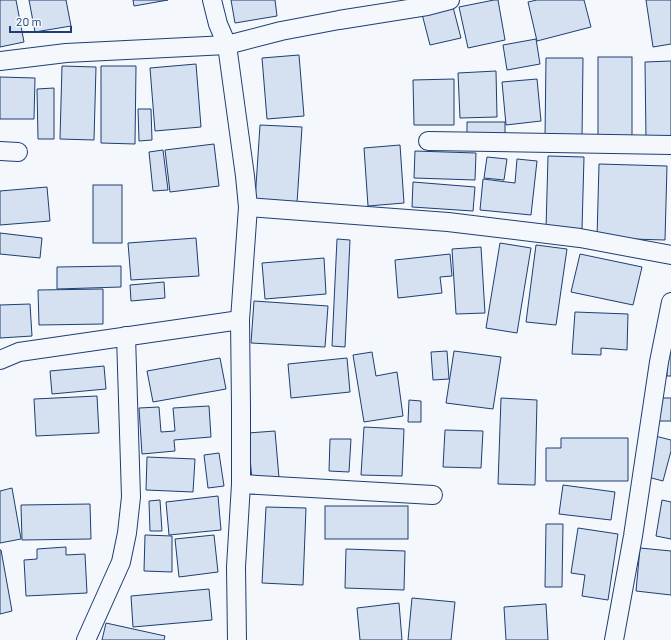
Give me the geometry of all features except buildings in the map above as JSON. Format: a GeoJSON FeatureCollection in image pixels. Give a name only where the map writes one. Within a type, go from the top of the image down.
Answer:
{"type":"FeatureCollection","features":[{"type":"Feature","properties":{"kind":"street"},"geometry":{"type":"LineString","coordinates":[[212,0],[218,24],[227,45],[248,207],[240,320],[241,484],[236,567],[237,640]]}},
{"type":"Feature","properties":{"kind":"street"},"geometry":{"type":"LineString","coordinates":[[0,61],[66,53],[227,45],[281,31],[427,6],[450,0]]}},
{"type":"Feature","properties":{"kind":"street"},"geometry":{"type":"LineString","coordinates":[[428,141],[671,144]]}},
{"type":"Feature","properties":{"kind":"street"},"geometry":{"type":"LineString","coordinates":[[248,207],[448,222],[580,238],[671,255]]}},
{"type":"Feature","properties":{"kind":"street"},"geometry":{"type":"LineString","coordinates":[[614,640],[633,536],[659,362],[671,302]]}},
{"type":"Feature","properties":{"kind":"street"},"geometry":{"type":"LineString","coordinates":[[0,360],[20,352],[240,320]]}},
{"type":"Feature","properties":{"kind":"street"},"geometry":{"type":"LineString","coordinates":[[86,640],[121,562],[128,533],[132,497],[126,336]]}},
{"type":"Feature","properties":{"kind":"street"},"geometry":{"type":"LineString","coordinates":[[241,484],[433,495]]}}]}
